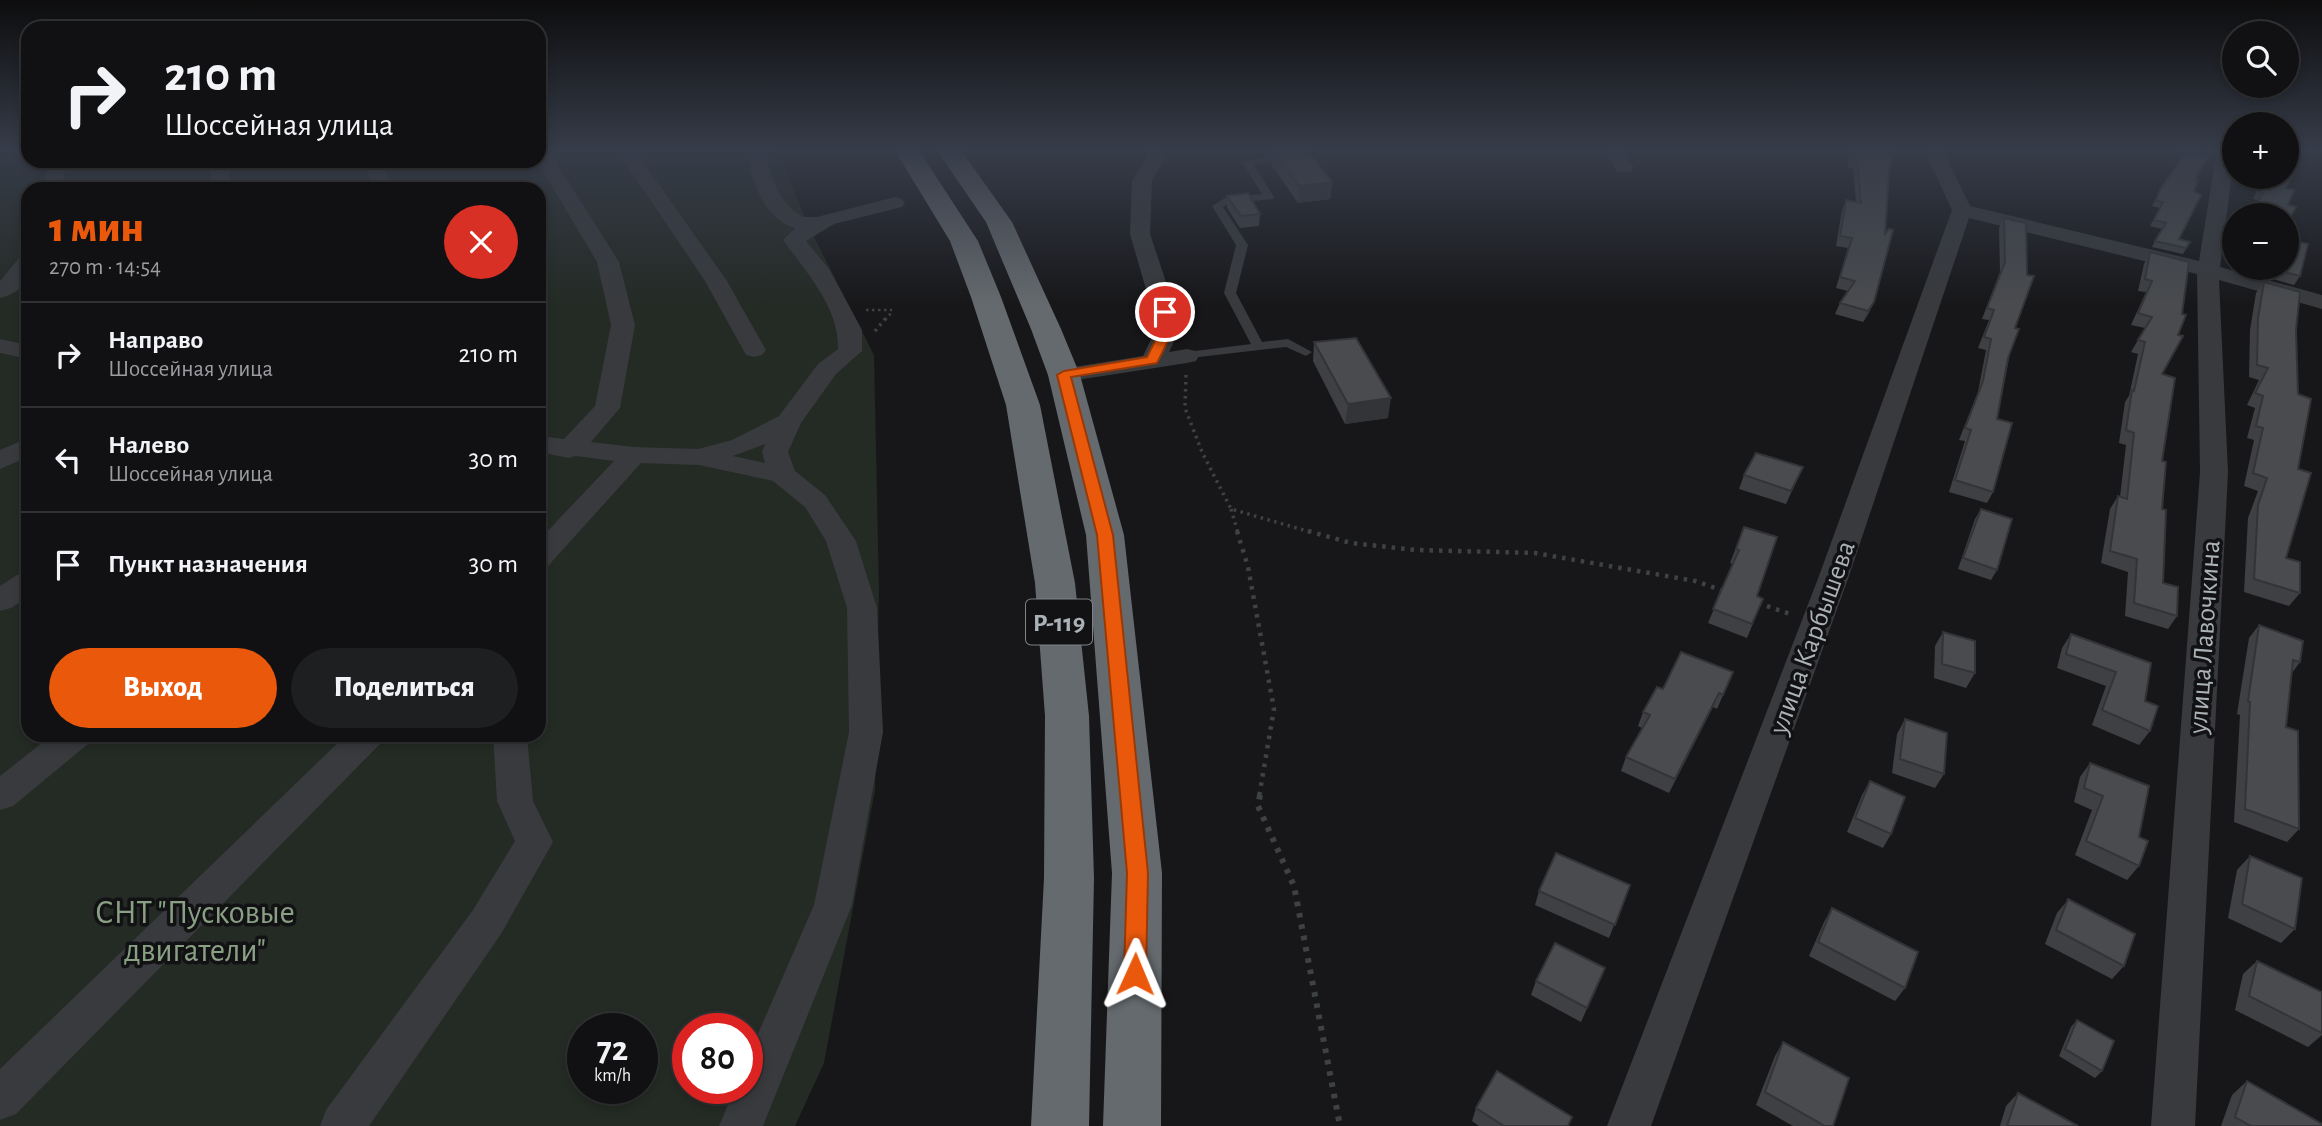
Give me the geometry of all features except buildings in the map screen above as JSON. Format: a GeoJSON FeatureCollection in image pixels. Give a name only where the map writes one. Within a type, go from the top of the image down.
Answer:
{"type":"FeatureCollection","features":[{"type":"Feature","properties":{"kind":"highway","name":"Р-119"},"geometry":{"type":"LineString","coordinates":[[939,202],[964,241],[1023,405],[1053,571],[1067,716],[1069,878],[1060,1126]]}},
{"type":"Feature","properties":{"kind":"highway","name":"Р-119"},"geometry":{"type":"LineString","coordinates":[[985,202],[999,222],[1024,275],[1064,375],[1105,535],[1138,873],[1132,1126]]}},
{"type":"Feature","properties":{"kind":"street"},"geometry":{"type":"LineString","coordinates":[[569,450],[607,408],[623,325],[608,262],[571,202]]}},
{"type":"Feature","properties":{"kind":"street"},"geometry":{"type":"LineString","coordinates":[[661,202],[716,281],[754,350]]}},
{"type":"Feature","properties":{"kind":"street"},"geometry":{"type":"LineString","coordinates":[[776,202],[783,212],[799,223],[818,223]]}},
{"type":"Feature","properties":{"kind":"street"},"geometry":{"type":"LineString","coordinates":[[1141,202],[1140,234],[1169,327],[1152,360]]}},
{"type":"Feature","properties":{"kind":"street"},"geometry":{"type":"LineString","coordinates":[[1958,202],[1962,210],[2208,270],[2322,302]]}},
{"type":"Feature","properties":{"kind":"street","name":"улица Лавочкина"},"geometry":{"type":"LineString","coordinates":[[2173,1126],[2214,472],[2208,270],[2218,202]]}},
{"type":"Feature","properties":{"kind":"street"},"geometry":{"type":"LineString","coordinates":[[782,475],[775,452],[788,422],[827,369],[850,351],[850,330],[818,269],[794,240],[802,231],[818,223],[895,203]]}},
{"type":"Feature","properties":{"kind":"street","name":"улица Карбышева"},"geometry":{"type":"LineString","coordinates":[[1629,1126],[1817,624],[1962,210]]}},
{"type":"Feature","properties":{"kind":"street"},"geometry":{"type":"LineString","coordinates":[[0,291],[13,283],[21,272]]}},
{"type":"Feature","properties":{"kind":"street"},"geometry":{"type":"LineString","coordinates":[[0,346],[21,350]]}},
{"type":"Feature","properties":{"kind":"street"},"geometry":{"type":"LineString","coordinates":[[1064,375],[1187,356]]}},
{"type":"Feature","properties":{"kind":"street"},"geometry":{"type":"LineString","coordinates":[[699,457],[741,446],[788,422]]}},
{"type":"Feature","properties":{"kind":"street"},"geometry":{"type":"LineString","coordinates":[[546,445],[634,455],[699,457],[782,475],[815,501],[841,541],[862,608],[866,732],[833,905],[741,1126]]}},
{"type":"Feature","properties":{"kind":"street"},"geometry":{"type":"LineString","coordinates":[[0,461],[21,450]]}},
{"type":"Feature","properties":{"kind":"street"},"geometry":{"type":"LineString","coordinates":[[546,550],[634,455]]}},
{"type":"Feature","properties":{"kind":"street"},"geometry":{"type":"LineString","coordinates":[[0,601],[21,587]]}},
{"type":"Feature","properties":{"kind":"street"},"geometry":{"type":"LineString","coordinates":[[0,796],[67,742]]}},
{"type":"Feature","properties":{"kind":"street"},"geometry":{"type":"LineString","coordinates":[[0,1099],[361,742]]}},
{"type":"Feature","properties":{"kind":"street"},"geometry":{"type":"LineString","coordinates":[[342,1126],[487,922],[534,842],[516,801],[511,742]]}},
{"type":"Feature","properties":{"kind":"lane"},"geometry":{"type":"LineString","coordinates":[[1224,202],[1217,206],[1242,245],[1230,293],[1258,346]]}},
{"type":"Feature","properties":{"kind":"lane"},"geometry":{"type":"LineString","coordinates":[[1187,356],[1288,343],[1306,352]]}},
{"type":"Feature","properties":{"kind":"path"},"geometry":{"type":"LineString","coordinates":[[1187,356],[1185,408],[1202,452],[1231,509],[1248,567],[1274,709],[1258,806],[1294,887],[1340,1126]]}},
{"type":"Feature","properties":{"kind":"path"},"geometry":{"type":"LineString","coordinates":[[1231,509],[1350,543],[1416,550],[1535,553],[1695,581],[1732,594]]}},
{"type":"Feature","properties":{"kind":"path"},"geometry":{"type":"LineString","coordinates":[[1756,602],[1817,624]]}},
{"type":"Feature","properties":{"kind":"green space","name":"СНТ \"Пусковые двигатели\""},"geometry":{"type":"Polygon","coordinates":[[[0,202],[21,202],[21,742],[546,742],[546,202],[798,202],[874,355],[879,591],[875,790],[824,1063],[795,1126],[0,1126],[0,202]]]}},
{"type":"Feature","properties":{"kind":"route"},"geometry":{"type":"LineString","coordinates":[[1135,974],[1138,873],[1105,535],[1064,375],[1152,360],[1169,327],[1165,312]]}}]}
